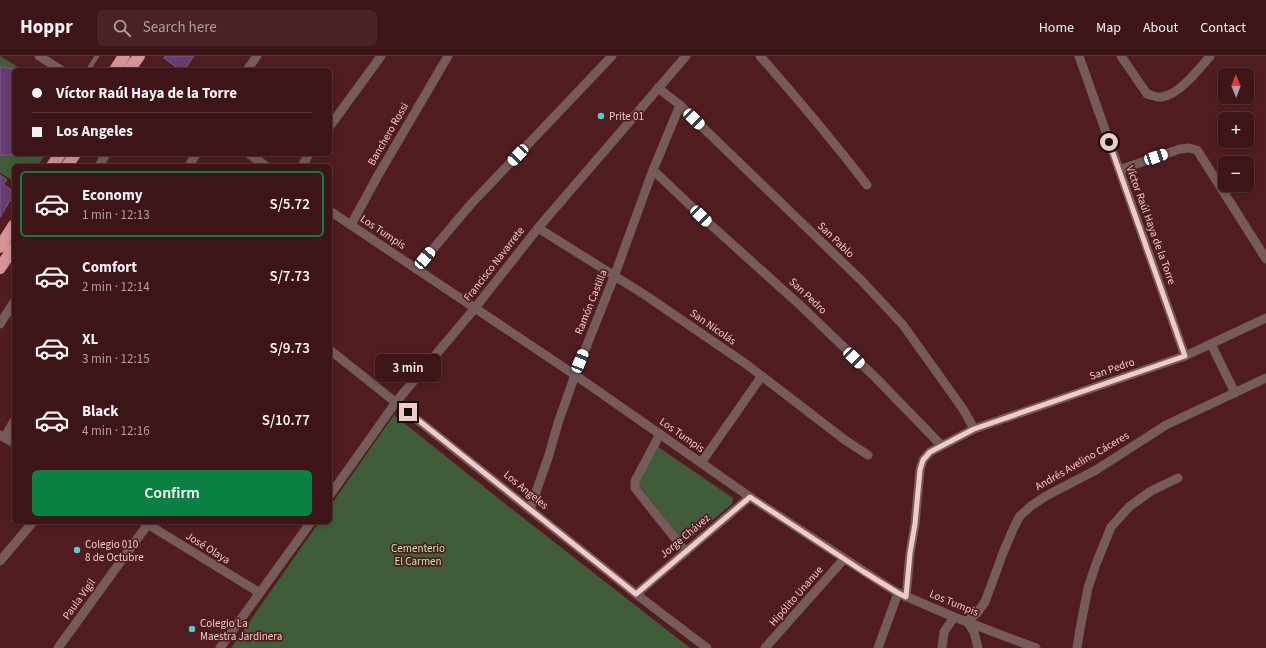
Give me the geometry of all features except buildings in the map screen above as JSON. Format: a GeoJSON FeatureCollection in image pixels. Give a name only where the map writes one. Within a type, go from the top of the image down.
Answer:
{"type":"FeatureCollection","features":[{"type":"Feature","properties":{"kind":"highway"},"geometry":{"type":"LineString","coordinates":[[116,68],[124,56]]}},
{"type":"Feature","properties":{"kind":"highway"},"geometry":{"type":"LineString","coordinates":[[131,68],[139,56]]}},
{"type":"Feature","properties":{"kind":"highway"},"geometry":{"type":"LineString","coordinates":[[0,246],[12,228]]}},
{"type":"Feature","properties":{"kind":"highway"},"geometry":{"type":"LineString","coordinates":[[0,268],[12,250]]}},
{"type":"Feature","properties":{"kind":"street"},"geometry":{"type":"LineString","coordinates":[[39,56],[58,68]]}},
{"type":"Feature","properties":{"kind":"street"},"geometry":{"type":"LineString","coordinates":[[248,68],[257,56]]}},
{"type":"Feature","properties":{"kind":"street"},"geometry":{"type":"LineString","coordinates":[[332,123],[381,56]]}},
{"type":"Feature","properties":{"kind":"street","name":"Banchero Rossi"},"geometry":{"type":"LineString","coordinates":[[351,225],[377,177],[448,56]]}},
{"type":"Feature","properties":{"kind":"street"},"geometry":{"type":"LineString","coordinates":[[416,269],[471,204],[612,56]]}},
{"type":"Feature","properties":{"kind":"street","name":"Francisco Navarrete"},"geometry":{"type":"LineString","coordinates":[[332,492],[396,402],[475,308],[538,228],[686,56]]}},
{"type":"Feature","properties":{"kind":"street"},"geometry":{"type":"LineString","coordinates":[[760,56],[833,141],[867,185]]}},
{"type":"Feature","properties":{"kind":"street","name":"Víctor Raúl Haya de la Torre"},"geometry":{"type":"LineString","coordinates":[[1079,56],[1185,356]]}},
{"type":"Feature","properties":{"kind":"street"},"geometry":{"type":"LineString","coordinates":[[1121,56],[1147,94],[1161,97],[1175,92],[1199,70],[1210,56]]}},
{"type":"Feature","properties":{"kind":"street","name":"San Pablo"},"geometry":{"type":"LineString","coordinates":[[658,88],[680,106],[860,280],[903,325],[963,409],[974,429]]}},
{"type":"Feature","properties":{"kind":"street","name":"Ramón Castilla"},"geometry":{"type":"LineString","coordinates":[[530,509],[575,375],[614,276],[653,170],[680,106]]}},
{"type":"Feature","properties":{"kind":"street"},"geometry":{"type":"LineString","coordinates":[[1119,170],[1180,149],[1189,148],[1197,150],[1266,259]]}},
{"type":"Feature","properties":{"kind":"street"},"geometry":{"type":"LineString","coordinates":[[252,156],[263,164]]}},
{"type":"Feature","properties":{"kind":"street","name":"San Pedro"},"geometry":{"type":"LineString","coordinates":[[653,170],[711,225],[801,306],[876,378],[941,446]]}},
{"type":"Feature","properties":{"kind":"street","name":"Los Tumpis"},"geometry":{"type":"LineString","coordinates":[[332,212],[575,375],[750,497],[902,595],[954,617],[1036,648]]}},
{"type":"Feature","properties":{"kind":"street","name":"San Nicolás"},"geometry":{"type":"LineString","coordinates":[[538,228],[645,295],[746,364],[845,440],[868,455]]}},
{"type":"Feature","properties":{"kind":"street"},"geometry":{"type":"LineString","coordinates":[[0,324],[12,305]]}},
{"type":"Feature","properties":{"kind":"street","name":"San Pedro"},"geometry":{"type":"LineString","coordinates":[[878,648],[902,595],[914,530],[920,470],[923,460],[930,452],[974,429],[1185,356],[1266,318]]}},
{"type":"Feature","properties":{"kind":"street"},"geometry":{"type":"LineString","coordinates":[[1211,344],[1235,393]]}},
{"type":"Feature","properties":{"kind":"street","name":"Los Angeles"},"geometry":{"type":"LineString","coordinates":[[332,352],[636,594],[707,648]]}},
{"type":"Feature","properties":{"kind":"street"},"geometry":{"type":"LineString","coordinates":[[701,463],[761,377]]}},
{"type":"Feature","properties":{"kind":"street","name":"Andrés Avelino Cáceres"},"geometry":{"type":"LineString","coordinates":[[967,621],[977,613],[986,602],[1003,553],[1014,527],[1020,516],[1032,506],[1046,496],[1100,467],[1166,425],[1266,378]]}},
{"type":"Feature","properties":{"kind":"street"},"geometry":{"type":"LineString","coordinates":[[12,424],[2,436],[12,442]]}},
{"type":"Feature","properties":{"kind":"street"},"geometry":{"type":"LineString","coordinates":[[660,434],[635,481],[634,488],[686,552]]}},
{"type":"Feature","properties":{"kind":"street"},"geometry":{"type":"LineString","coordinates":[[1077,648],[1088,588],[1111,527],[1129,507],[1151,491],[1178,478]]}},
{"type":"Feature","properties":{"kind":"street","name":"Jorge Chávez"},"geometry":{"type":"LineString","coordinates":[[636,594],[750,497]]}},
{"type":"Feature","properties":{"kind":"street"},"geometry":{"type":"LineString","coordinates":[[0,561],[31,524]]}},
{"type":"Feature","properties":{"kind":"street","name":"Paula Vigil"},"geometry":{"type":"LineString","coordinates":[[58,648],[145,524]]}},
{"type":"Feature","properties":{"kind":"street","name":"José Olaya"},"geometry":{"type":"LineString","coordinates":[[148,524],[260,594]]}},
{"type":"Feature","properties":{"kind":"street"},"geometry":{"type":"LineString","coordinates":[[220,648],[310,524]]}},
{"type":"Feature","properties":{"kind":"street","name":"Hipólito Unanue"},"geometry":{"type":"LineString","coordinates":[[765,648],[844,559]]}},
{"type":"Feature","properties":{"kind":"street"},"geometry":{"type":"LineString","coordinates":[[942,648],[944,632],[954,617]]}},
{"type":"Feature","properties":{"kind":"street"},"geometry":{"type":"LineString","coordinates":[[967,621],[974,632],[978,648]]}},
{"type":"Feature","properties":{"kind":"lane"},"geometry":{"type":"LineString","coordinates":[[90,67],[97,56]]}},
{"type":"Feature","properties":{"kind":"green space"},"geometry":{"type":"Polygon","coordinates":[[[0,56],[20,68],[12,68],[12,156],[44,156],[39,164],[12,164],[12,180],[0,173],[0,56]]]}},
{"type":"Feature","properties":{"kind":"green space","name":"Cementerio El Carmen"},"geometry":{"type":"Polygon","coordinates":[[[394,415],[690,648],[231,648],[318,524],[332,524],[332,503],[394,415]]]}},
{"type":"Feature","properties":{"kind":"green space"},"geometry":{"type":"Polygon","coordinates":[[[658,447],[733,498],[732,504],[687,541],[681,539],[639,485],[638,479],[658,447]]]}},
{"type":"Feature","properties":{"kind":"place","name":"Prite 01"},"geometry":{"type":"Point","coordinates":[601,116]}},
{"type":"Feature","properties":{"kind":"place","name":"Colegio 010 8 de Octubre"},"geometry":{"type":"Point","coordinates":[77,550]}},
{"type":"Feature","properties":{"kind":"place","name":"Colegio La Maestra Jardinera"},"geometry":{"type":"Point","coordinates":[192,629]}},
{"type":"Feature","properties":{"kind":"route"},"geometry":{"type":"LineString","coordinates":[[408,412],[636,594],[750,497],[864,572],[906,597],[920,470],[923,460],[930,452],[974,429],[1185,356],[1109,142]]}}]}
